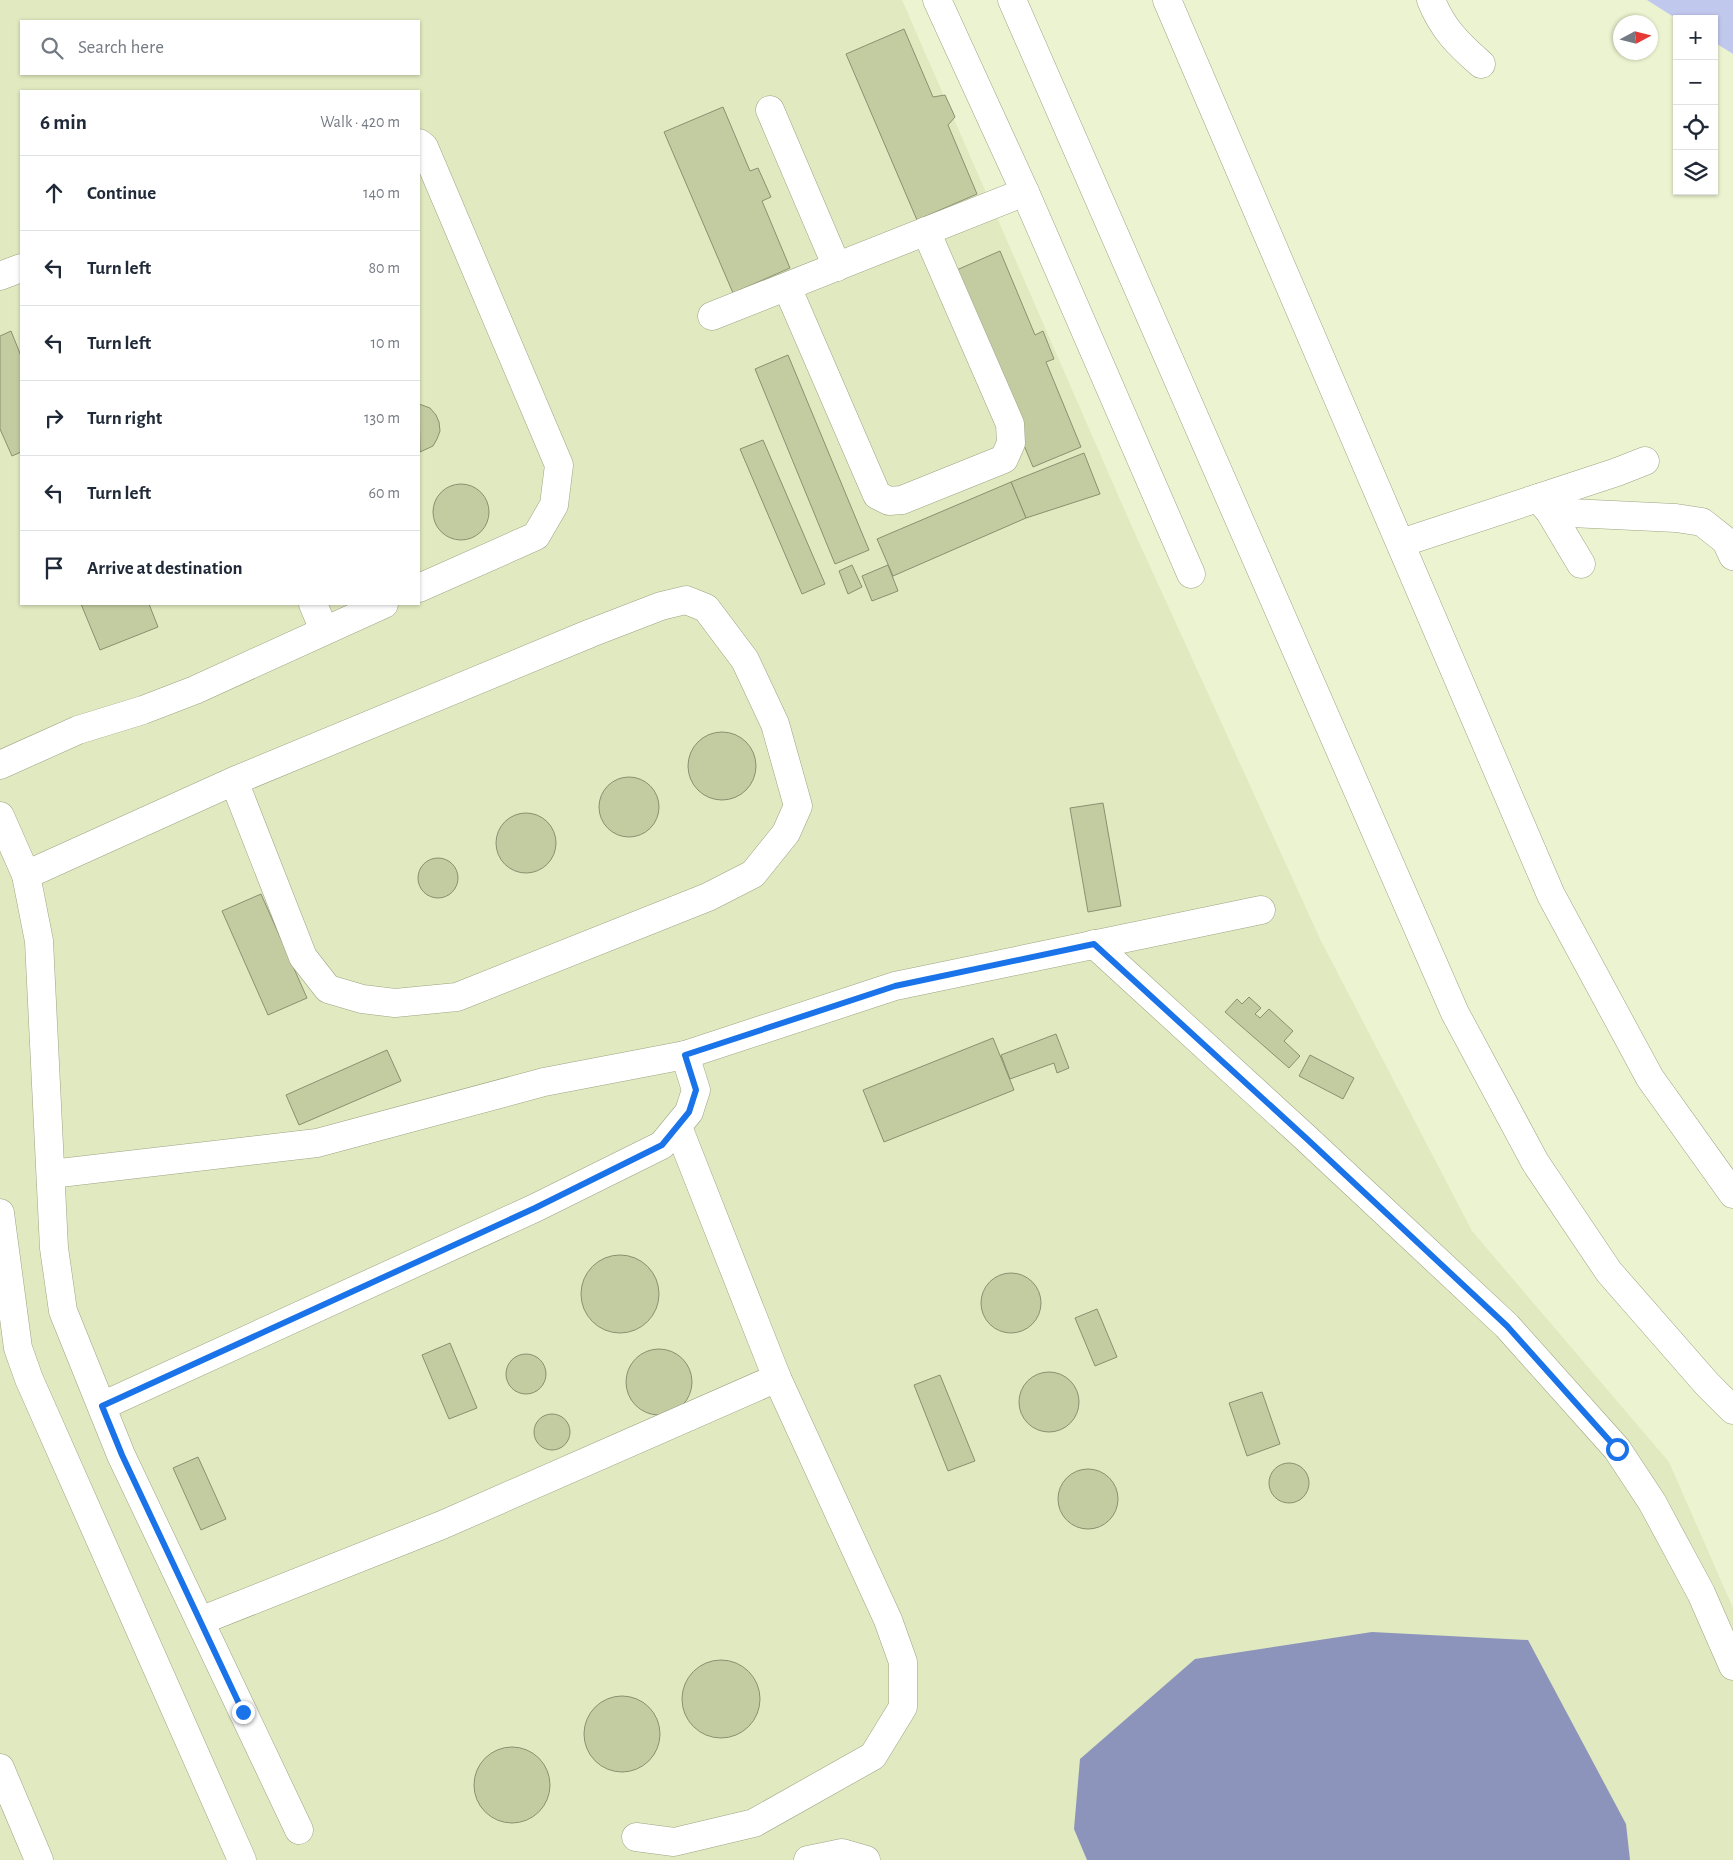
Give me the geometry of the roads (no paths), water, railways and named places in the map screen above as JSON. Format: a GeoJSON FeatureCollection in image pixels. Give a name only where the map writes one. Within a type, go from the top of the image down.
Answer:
{"type":"FeatureCollection","features":[{"type":"Feature","properties":{"kind":"main road"},"geometry":{"type":"LineString","coordinates":[[937,0],[1026,192],[1191,574]]}},
{"type":"Feature","properties":{"kind":"main road"},"geometry":{"type":"LineString","coordinates":[[1012,0],[1455,1013],[1535,1162],[1609,1272],[1707,1384],[1733,1410]]}},
{"type":"Feature","properties":{"kind":"main road"},"geometry":{"type":"LineString","coordinates":[[1168,0],[1551,895],[1650,1078],[1733,1194]]}},
{"type":"Feature","properties":{"kind":"main road"},"geometry":{"type":"LineString","coordinates":[[1431,0],[1438,18],[1459,45],[1481,64]]}},
{"type":"Feature","properties":{"kind":"main road"},"geometry":{"type":"LineString","coordinates":[[770,110],[837,267]]}},
{"type":"Feature","properties":{"kind":"main road"},"geometry":{"type":"LineString","coordinates":[[420,144],[424,146],[559,465],[554,505],[536,536],[420,588]]}},
{"type":"Feature","properties":{"kind":"main road"},"geometry":{"type":"LineString","coordinates":[[712,316],[1026,192]]}},
{"type":"Feature","properties":{"kind":"main road"},"geometry":{"type":"LineString","coordinates":[[787,287],[877,495],[888,500],[902,500],[1004,459],[1011,443],[1010,424],[926,232]]}},
{"type":"Feature","properties":{"kind":"main road"},"geometry":{"type":"LineString","coordinates":[[0,276],[20,268]]}},
{"type":"Feature","properties":{"kind":"main road"},"geometry":{"type":"LineString","coordinates":[[1401,543],[1544,505],[1645,461]]}},
{"type":"Feature","properties":{"kind":"main road"},"geometry":{"type":"LineString","coordinates":[[1544,505],[1702,522],[1726,541],[1733,556]]}},
{"type":"Feature","properties":{"kind":"main road"},"geometry":{"type":"LineString","coordinates":[[1544,505],[1582,564]]}},
{"type":"Feature","properties":{"kind":"main road"},"geometry":{"type":"LineString","coordinates":[[26,876],[234,781],[591,634],[661,606],[686,600],[706,608],[745,660],[776,724],[798,806],[786,833],[753,874],[723,889],[457,997],[395,1003],[362,999],[328,989],[303,957],[234,781]]}},
{"type":"Feature","properties":{"kind":"main road"},"geometry":{"type":"LineString","coordinates":[[313,605],[324,630]]}},
{"type":"Feature","properties":{"kind":"main road"},"geometry":{"type":"LineString","coordinates":[[0,765],[78,730],[143,710],[195,690],[382,605]]}},
{"type":"Feature","properties":{"kind":"main road"},"geometry":{"type":"LineString","coordinates":[[0,816],[26,876],[39,941],[54,1248],[63,1311],[122,1455],[299,1830]]}},
{"type":"Feature","properties":{"kind":"main road"},"geometry":{"type":"LineString","coordinates":[[51,1174],[317,1143],[544,1082],[685,1055],[895,986],[1260,910]]}},
{"type":"Feature","properties":{"kind":"main road"},"geometry":{"type":"LineString","coordinates":[[1094,944],[1507,1326],[1617,1449],[1652,1502],[1696,1585],[1733,1666]]}},
{"type":"Feature","properties":{"kind":"main road"},"geometry":{"type":"LineString","coordinates":[[102,1406],[535,1208],[662,1145],[689,1112],[696,1090],[685,1055]]}},
{"type":"Feature","properties":{"kind":"main road"},"geometry":{"type":"LineString","coordinates":[[636,1837],[674,1842],[754,1823],[873,1756],[903,1707],[903,1662],[888,1620],[777,1378],[678,1127]]}},
{"type":"Feature","properties":{"kind":"main road"},"geometry":{"type":"LineString","coordinates":[[0,1213],[18,1348],[29,1379],[242,1860]]}},
{"type":"Feature","properties":{"kind":"main road"},"geometry":{"type":"LineString","coordinates":[[200,1621],[442,1525],[777,1378]]}},
{"type":"Feature","properties":{"kind":"main road"},"geometry":{"type":"LineString","coordinates":[[0,1768],[39,1860]]}},
{"type":"Feature","properties":{"kind":"main road"},"geometry":{"type":"LineString","coordinates":[[808,1860],[842,1853],[866,1860]]}}]}
